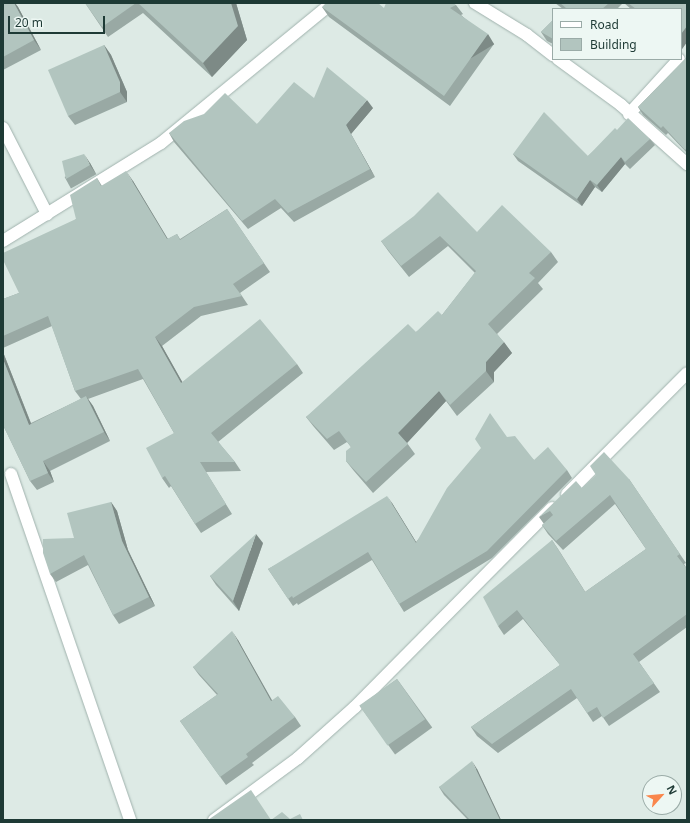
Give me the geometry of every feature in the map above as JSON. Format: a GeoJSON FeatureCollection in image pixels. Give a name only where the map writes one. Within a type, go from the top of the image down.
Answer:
{"type":"FeatureCollection","features":[{"type":"Feature","properties":{"kind":"street"},"geometry":{"type":"LineString","coordinates":[[3,241],[161,144],[332,3]]}},
{"type":"Feature","properties":{"kind":"street"},"geometry":{"type":"LineString","coordinates":[[475,3],[527,35],[552,54]]}},
{"type":"Feature","properties":{"kind":"street"},"geometry":{"type":"LineString","coordinates":[[559,60],[620,106],[687,164]]}},
{"type":"Feature","properties":{"kind":"street"},"geometry":{"type":"LineString","coordinates":[[629,114],[678,60]]}},
{"type":"Feature","properties":{"kind":"street"},"geometry":{"type":"LineString","coordinates":[[3,128],[47,214]]}},
{"type":"Feature","properties":{"kind":"street"},"geometry":{"type":"LineString","coordinates":[[214,820],[298,758],[355,707],[687,373]]}},
{"type":"Feature","properties":{"kind":"street"},"geometry":{"type":"LineString","coordinates":[[11,474],[130,820]]}},
{"type":"Feature","properties":{"kind":"building"},"geometry":{"type":"Polygon","coordinates":[[[3,3],[14,3],[34,40],[3,57],[3,3]]]}},
{"type":"Feature","properties":{"kind":"building"},"geometry":{"type":"Polygon","coordinates":[[[85,3],[136,3],[102,27],[85,3]]]}},
{"type":"Feature","properties":{"kind":"building"},"geometry":{"type":"Polygon","coordinates":[[[138,3],[231,3],[238,26],[203,63],[138,3]]]}},
{"type":"Feature","properties":{"kind":"building"},"geometry":{"type":"Polygon","coordinates":[[[326,3],[378,3],[384,8],[386,3],[453,3],[456,5],[450,8],[488,34],[444,96],[322,7],[326,3]]]}},
{"type":"Feature","properties":{"kind":"building"},"geometry":{"type":"Polygon","coordinates":[[[560,3],[609,3],[603,8],[566,8],[560,3]]]}},
{"type":"Feature","properties":{"kind":"building"},"geometry":{"type":"Polygon","coordinates":[[[628,3],[687,3],[687,26],[682,33],[682,8],[635,8],[628,3]]]}},
{"type":"Feature","properties":{"kind":"building"},"geometry":{"type":"Polygon","coordinates":[[[552,21],[552,38],[541,32],[552,21]]]}},
{"type":"Feature","properties":{"kind":"building"},"geometry":{"type":"Polygon","coordinates":[[[104,45],[120,82],[120,92],[68,116],[48,70],[104,45]]]}},
{"type":"Feature","properties":{"kind":"building"},"geometry":{"type":"Polygon","coordinates":[[[687,57],[687,148],[685,150],[663,126],[661,128],[638,107],[687,57]]]}},
{"type":"Feature","properties":{"kind":"building"},"geometry":{"type":"Polygon","coordinates":[[[327,67],[367,100],[346,125],[370,169],[288,213],[275,199],[242,221],[169,133],[184,121],[204,114],[225,93],[257,124],[294,82],[314,98],[327,67]]]}},
{"type":"Feature","properties":{"kind":"building"},"geometry":{"type":"Polygon","coordinates":[[[544,112],[588,156],[615,128],[617,130],[628,118],[650,139],[625,162],[621,157],[597,185],[590,180],[577,199],[513,154],[544,112]]]}},
{"type":"Feature","properties":{"kind":"building"},"geometry":{"type":"Polygon","coordinates":[[[84,154],[90,165],[66,179],[62,161],[84,154]]]}},
{"type":"Feature","properties":{"kind":"building"},"geometry":{"type":"Polygon","coordinates":[[[126,171],[167,239],[177,234],[180,240],[227,209],[264,263],[233,284],[242,296],[194,307],[155,337],[181,383],[260,319],[297,364],[211,433],[235,462],[200,462],[226,504],[195,524],[165,476],[162,478],[146,448],[174,433],[138,369],[75,391],[48,316],[3,336],[3,299],[19,293],[3,260],[3,253],[76,219],[70,195],[97,178],[101,186],[126,171]]]}},
{"type":"Feature","properties":{"kind":"building"},"geometry":{"type":"Polygon","coordinates":[[[438,192],[477,232],[502,205],[551,252],[529,273],[535,278],[488,324],[504,342],[486,362],[486,371],[450,405],[439,391],[398,433],[408,444],[366,482],[346,461],[346,451],[351,447],[339,431],[327,439],[306,417],[408,324],[416,332],[438,311],[442,315],[476,271],[440,236],[401,266],[381,241],[414,216],[438,192]]]}},
{"type":"Feature","properties":{"kind":"building"},"geometry":{"type":"Polygon","coordinates":[[[3,359],[29,425],[86,396],[104,432],[43,461],[48,473],[30,481],[3,425],[3,359]]]}},
{"type":"Feature","properties":{"kind":"building"},"geometry":{"type":"Polygon","coordinates":[[[490,413],[507,437],[515,436],[534,460],[548,447],[567,470],[487,551],[399,604],[368,552],[293,598],[292,596],[288,599],[268,569],[387,496],[416,543],[447,488],[481,448],[475,439],[490,413]]]}},
{"type":"Feature","properties":{"kind":"building"},"geometry":{"type":"Polygon","coordinates":[[[604,452],[629,479],[680,554],[677,556],[687,569],[687,614],[633,654],[654,683],[603,718],[597,707],[587,713],[571,689],[492,744],[471,727],[560,665],[517,610],[498,626],[483,597],[552,540],[585,592],[646,549],[610,495],[556,541],[542,525],[553,515],[550,511],[539,517],[576,481],[582,488],[596,475],[590,466],[604,452]]]}},
{"type":"Feature","properties":{"kind":"building"},"geometry":{"type":"Polygon","coordinates":[[[111,502],[122,541],[149,597],[113,615],[84,555],[50,574],[43,553],[43,539],[74,538],[67,513],[111,502]]]}},
{"type":"Feature","properties":{"kind":"building"},"geometry":{"type":"Polygon","coordinates":[[[256,534],[233,601],[210,576],[256,534]]]}},
{"type":"Feature","properties":{"kind":"building"},"geometry":{"type":"Polygon","coordinates":[[[232,631],[271,701],[278,696],[295,717],[246,754],[248,757],[220,777],[180,721],[218,694],[193,667],[232,631]]]}},
{"type":"Feature","properties":{"kind":"building"},"geometry":{"type":"Polygon","coordinates":[[[397,679],[425,719],[387,746],[359,705],[397,679]]]}},
{"type":"Feature","properties":{"kind":"building"},"geometry":{"type":"Polygon","coordinates":[[[472,761],[500,820],[470,820],[439,787],[472,761]]]}},
{"type":"Feature","properties":{"kind":"building"},"geometry":{"type":"Polygon","coordinates":[[[251,790],[271,820],[208,820],[251,790]]]}},
{"type":"Feature","properties":{"kind":"building"},"geometry":{"type":"Polygon","coordinates":[[[282,812],[290,819],[300,814],[303,820],[271,820],[282,812]]]}}]}
